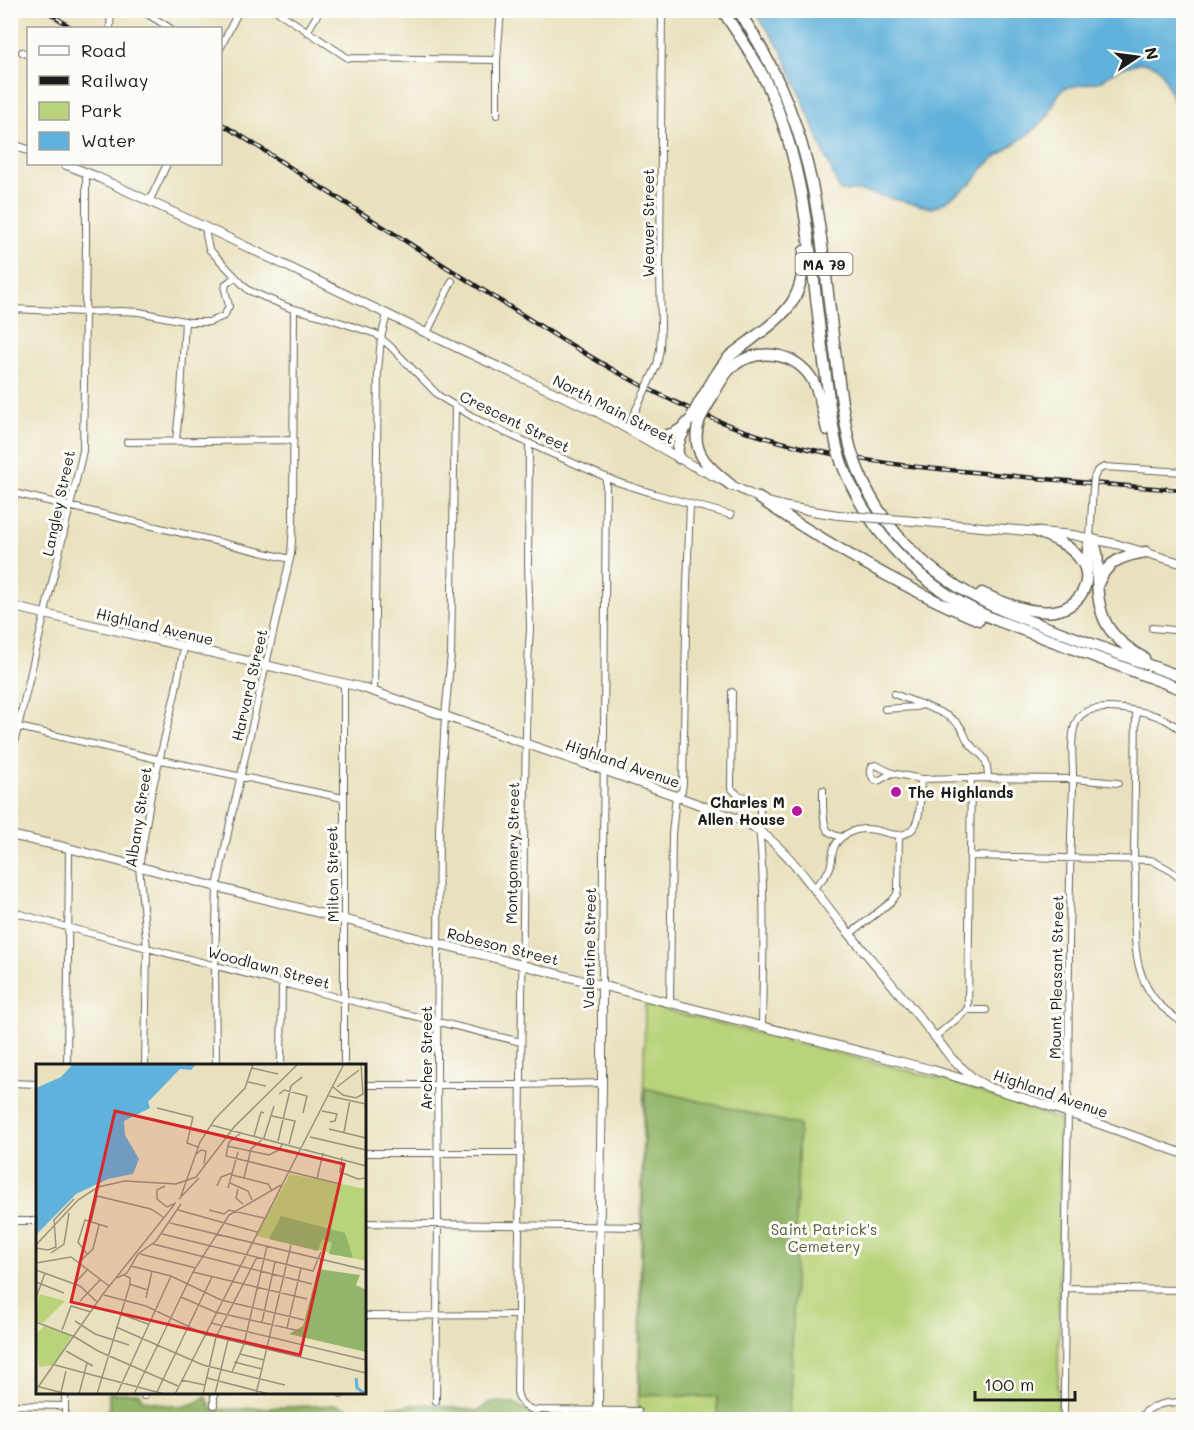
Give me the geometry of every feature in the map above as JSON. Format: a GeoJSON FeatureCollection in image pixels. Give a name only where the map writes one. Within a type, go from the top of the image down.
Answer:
{"type":"FeatureCollection","features":[{"type":"Feature","properties":{"kind":"highway","name":"MA 79"},"geometry":{"type":"LineString","coordinates":[[722,10],[759,69],[777,109],[791,150],[803,203],[834,447]]}},
{"type":"Feature","properties":{"kind":"highway","name":"MA 79"},"geometry":{"type":"LineString","coordinates":[[739,10],[766,58],[796,127],[816,211],[842,405],[851,450],[856,467],[870,496],[890,527],[906,546],[933,570],[964,591],[996,608],[1184,678]]}},
{"type":"Feature","properties":{"kind":"highway"},"geometry":{"type":"LineString","coordinates":[[703,405],[716,373],[726,360],[780,319],[794,301],[800,287],[804,264],[803,203]]}},
{"type":"Feature","properties":{"kind":"highway"},"geometry":{"type":"LineString","coordinates":[[679,458],[678,445],[726,374],[741,361],[753,356],[765,354],[784,357],[803,368],[813,380],[844,478],[872,523],[887,543],[922,577],[978,612],[1184,690]]}},
{"type":"Feature","properties":{"kind":"highway"},"geometry":{"type":"LineString","coordinates":[[642,436],[671,435],[694,419]]}},
{"type":"Feature","properties":{"kind":"highway"},"geometry":{"type":"LineString","coordinates":[[694,419],[699,452],[710,468],[731,485]]}},
{"type":"Feature","properties":{"kind":"highway"},"geometry":{"type":"LineString","coordinates":[[759,498],[799,525],[916,592],[982,621],[1037,636]]}},
{"type":"Feature","properties":{"kind":"highway"},"geometry":{"type":"LineString","coordinates":[[1037,532],[1055,539],[1073,552],[1083,564],[1086,578]]}},
{"type":"Feature","properties":{"kind":"highway"},"geometry":{"type":"LineString","coordinates":[[933,570],[998,600],[1042,612],[1057,611],[1074,604],[1082,594],[1090,538]]}},
{"type":"Feature","properties":{"kind":"highway"},"geometry":{"type":"LineString","coordinates":[[1090,538],[1097,550],[1097,591],[1103,618],[1119,639],[1141,656],[1184,678]]}},
{"type":"Feature","properties":{"kind":"highway"},"geometry":{"type":"LineString","coordinates":[[1097,591],[1103,573],[1112,564],[1126,556],[1146,552]]}},
{"type":"Feature","properties":{"kind":"main road"},"geometry":{"type":"LineString","coordinates":[[10,144],[27,150]]}},
{"type":"Feature","properties":{"kind":"main road","name":"North Main Street"},"geometry":{"type":"LineString","coordinates":[[67,165],[595,411],[679,458],[759,498],[797,509],[838,515],[1090,538],[1184,564]]}},
{"type":"Feature","properties":{"kind":"main road","name":"Highland Avenue"},"geometry":{"type":"LineString","coordinates":[[10,606],[344,683],[732,816],[760,831],[786,854],[952,1059],[974,1079],[988,1087],[1184,1154]]}},
{"type":"Feature","properties":{"kind":"main road","name":"Robeson Street"},"geometry":{"type":"LineString","coordinates":[[10,835],[523,964],[933,1070],[988,1087]]}},
{"type":"Feature","properties":{"kind":"main road","name":"Valentine Street"},"geometry":{"type":"LineString","coordinates":[[598,1415],[602,985]]}},
{"type":"Feature","properties":{"kind":"street"},"geometry":{"type":"LineString","coordinates":[[110,27],[111,10]]}},
{"type":"Feature","properties":{"kind":"street"},"geometry":{"type":"LineString","coordinates":[[141,10],[168,27]]}},
{"type":"Feature","properties":{"kind":"street"},"geometry":{"type":"LineString","coordinates":[[222,45],[239,10]]}},
{"type":"Feature","properties":{"kind":"street"},"geometry":{"type":"LineString","coordinates":[[275,10],[348,58],[497,60]]}},
{"type":"Feature","properties":{"kind":"street"},"geometry":{"type":"LineString","coordinates":[[307,32],[320,10]]}},
{"type":"Feature","properties":{"kind":"street"},"geometry":{"type":"LineString","coordinates":[[496,115],[501,10]]}},
{"type":"Feature","properties":{"kind":"street","name":"Weaver Street"},"geometry":{"type":"LineString","coordinates":[[627,428],[651,378],[658,357],[661,326],[662,10]]}},
{"type":"Feature","properties":{"kind":"street"},"geometry":{"type":"LineString","coordinates":[[149,202],[167,165]]}},
{"type":"Feature","properties":{"kind":"street","name":"Langley Street"},"geometry":{"type":"LineString","coordinates":[[10,761],[83,451],[86,172]]}},
{"type":"Feature","properties":{"kind":"street","name":"Crescent Street"},"geometry":{"type":"LineString","coordinates":[[206,228],[208,249],[248,290],[294,309],[371,332],[390,346],[439,396],[478,420],[606,477],[655,494],[731,515]]}},
{"type":"Feature","properties":{"kind":"street"},"geometry":{"type":"LineString","coordinates":[[10,309],[139,312],[185,321],[209,322],[224,316],[229,306],[225,290],[226,284],[235,277]]}},
{"type":"Feature","properties":{"kind":"street"},"geometry":{"type":"LineString","coordinates":[[428,333],[453,281]]}},
{"type":"Feature","properties":{"kind":"street","name":"Harvard Street"},"geometry":{"type":"LineString","coordinates":[[216,1064],[217,887],[290,559],[293,525],[294,309]]}},
{"type":"Feature","properties":{"kind":"street"},"geometry":{"type":"LineString","coordinates":[[374,692],[376,429],[381,338],[387,314]]}},
{"type":"Feature","properties":{"kind":"street"},"geometry":{"type":"LineString","coordinates":[[176,440],[185,321]]}},
{"type":"Feature","properties":{"kind":"street","name":"Archer Street"},"geometry":{"type":"LineString","coordinates":[[436,1401],[439,828],[451,654],[455,407]]}},
{"type":"Feature","properties":{"kind":"street"},"geometry":{"type":"LineString","coordinates":[[127,442],[293,441]]}},
{"type":"Feature","properties":{"kind":"street","name":"Montgomery Street"},"geometry":{"type":"LineString","coordinates":[[529,444],[530,628],[526,744],[517,1391],[522,1405],[530,1409],[598,1415]]}},
{"type":"Feature","properties":{"kind":"street"},"geometry":{"type":"LineString","coordinates":[[1090,538],[1094,478],[1097,471],[1104,467],[1184,472]]}},
{"type":"Feature","properties":{"kind":"street","name":"Valentine Street"},"geometry":{"type":"LineString","coordinates":[[602,985],[606,477]]}},
{"type":"Feature","properties":{"kind":"street"},"geometry":{"type":"LineString","coordinates":[[10,492],[290,559]]}},
{"type":"Feature","properties":{"kind":"street"},"geometry":{"type":"LineString","coordinates":[[670,1003],[672,834],[676,795],[682,791],[690,504]]}},
{"type":"Feature","properties":{"kind":"street"},"geometry":{"type":"LineString","coordinates":[[1152,628],[1184,631]]}},
{"type":"Feature","properties":{"kind":"street","name":"Albany Street"},"geometry":{"type":"LineString","coordinates":[[145,1064],[147,948],[139,867],[151,795],[184,647]]}},
{"type":"Feature","properties":{"kind":"street","name":"Milton Street"},"geometry":{"type":"LineString","coordinates":[[344,683],[344,1064]]}},
{"type":"Feature","properties":{"kind":"street"},"geometry":{"type":"LineString","coordinates":[[732,692],[731,788],[738,795],[757,800],[761,808],[759,821],[764,878],[762,1026]]}},
{"type":"Feature","properties":{"kind":"street"},"geometry":{"type":"LineString","coordinates":[[894,694],[946,715],[958,724],[969,743],[984,757],[987,763],[988,778]]}},
{"type":"Feature","properties":{"kind":"street"},"geometry":{"type":"LineString","coordinates":[[885,709],[923,705]]}},
{"type":"Feature","properties":{"kind":"street","name":"Mount Pleasant Street"},"geometry":{"type":"LineString","coordinates":[[1064,1419],[1073,734],[1076,721],[1090,710],[1119,708],[1136,711]]}},
{"type":"Feature","properties":{"kind":"street"},"geometry":{"type":"LineString","coordinates":[[1184,731],[1162,718],[1136,711],[1134,859],[1136,941],[1140,972],[1148,989],[1159,1003],[1184,1024]]}},
{"type":"Feature","properties":{"kind":"street"},"geometry":{"type":"LineString","coordinates":[[10,725],[159,760],[343,798]]}},
{"type":"Feature","properties":{"kind":"street"},"geometry":{"type":"LineString","coordinates":[[892,773],[921,779],[1074,779],[1119,783]]}},
{"type":"Feature","properties":{"kind":"street"},"geometry":{"type":"LineString","coordinates":[[967,1010],[971,778]]}},
{"type":"Feature","properties":{"kind":"street"},"geometry":{"type":"LineString","coordinates":[[813,888],[828,871],[835,845],[842,837],[862,829],[880,830],[899,835],[905,835],[912,830],[917,822],[921,779]]}},
{"type":"Feature","properties":{"kind":"street"},"geometry":{"type":"LineString","coordinates":[[823,790],[825,825],[832,834],[842,837]]}},
{"type":"Feature","properties":{"kind":"street"},"geometry":{"type":"LineString","coordinates":[[850,934],[892,901],[897,894],[899,835]]}},
{"type":"Feature","properties":{"kind":"street"},"geometry":{"type":"LineString","coordinates":[[67,1064],[69,848]]}},
{"type":"Feature","properties":{"kind":"street"},"geometry":{"type":"LineString","coordinates":[[970,856],[1151,860],[1184,881]]}},
{"type":"Feature","properties":{"kind":"street","name":"Woodlawn Street"},"geometry":{"type":"LineString","coordinates":[[10,911],[344,999],[521,1042]]}},
{"type":"Feature","properties":{"kind":"street"},"geometry":{"type":"LineString","coordinates":[[281,1064],[282,983]]}},
{"type":"Feature","properties":{"kind":"street"},"geometry":{"type":"LineString","coordinates":[[935,1037],[967,1010],[986,1010]]}},
{"type":"Feature","properties":{"kind":"street"},"geometry":{"type":"LineString","coordinates":[[10,1083],[36,1084]]}},
{"type":"Feature","properties":{"kind":"street"},"geometry":{"type":"LineString","coordinates":[[366,1085],[602,1083]]}},
{"type":"Feature","properties":{"kind":"street"},"geometry":{"type":"LineString","coordinates":[[366,1153],[521,1153]]}},
{"type":"Feature","properties":{"kind":"street"},"geometry":{"type":"LineString","coordinates":[[10,1221],[36,1221]]}},
{"type":"Feature","properties":{"kind":"street"},"geometry":{"type":"LineString","coordinates":[[366,1223],[639,1227]]}},
{"type":"Feature","properties":{"kind":"street"},"geometry":{"type":"LineString","coordinates":[[1066,1288],[1184,1290]]}},
{"type":"Feature","properties":{"kind":"street"},"geometry":{"type":"LineString","coordinates":[[366,1316],[518,1315]]}},
{"type":"Feature","properties":{"kind":"street"},"geometry":{"type":"LineString","coordinates":[[65,1394],[65,1419]]}},
{"type":"Feature","properties":{"kind":"street"},"geometry":{"type":"LineString","coordinates":[[214,1394],[214,1405]]}},
{"type":"Feature","properties":{"kind":"street"},"geometry":{"type":"LineString","coordinates":[[1139,1419],[1153,1407],[1166,1403],[1184,1402]]}},
{"type":"Feature","properties":{"kind":"street"},"geometry":{"type":"LineString","coordinates":[[10,1405],[65,1406]]}},
{"type":"Feature","properties":{"kind":"street"},"geometry":{"type":"LineString","coordinates":[[598,1415],[638,1411]]}},
{"type":"Feature","properties":{"kind":"green space","name":"Saint Patrick's Cemetery"},"geometry":{"type":"Polygon","coordinates":[[[645,1005],[949,1081],[1060,1120],[1058,1419],[638,1420],[645,1005]]]}},
{"type":"Feature","properties":{"kind":"green space"},"geometry":{"type":"Polygon","coordinates":[[[645,1088],[799,1125],[790,1419],[717,1419],[717,1397],[639,1395],[645,1088]]]}},
{"type":"Feature","properties":{"kind":"green space"},"geometry":{"type":"Polygon","coordinates":[[[109,1394],[140,1394],[142,1400],[174,1406],[189,1405],[206,1396],[212,1410],[337,1405],[351,1409],[425,1404],[478,1411],[490,1402],[514,1403],[536,1416],[536,1419],[109,1419],[109,1394]]]}},
{"type":"Feature","properties":{"kind":"water"},"geometry":{"type":"Polygon","coordinates":[[[755,11],[1183,11],[1183,125],[1163,74],[1156,66],[1138,63],[1119,69],[1102,81],[1064,88],[1048,116],[1035,129],[988,163],[971,184],[940,205],[931,208],[860,191],[840,191],[782,51],[755,11]]]}},
{"type":"Feature","properties":{"kind":"railway"},"geometry":{"type":"LineString","coordinates":[[45,10],[70,27]]}},
{"type":"Feature","properties":{"kind":"railway"},"geometry":{"type":"LineString","coordinates":[[222,124],[559,338],[653,391],[754,434],[835,455],[890,463],[945,470],[1184,490]]}},
{"type":"Feature","properties":{"kind":"place","name":"The Highlands"},"geometry":{"type":"Point","coordinates":[896,792]}},
{"type":"Feature","properties":{"kind":"place","name":"Charles M Allen House"},"geometry":{"type":"Point","coordinates":[797,811]}}]}
